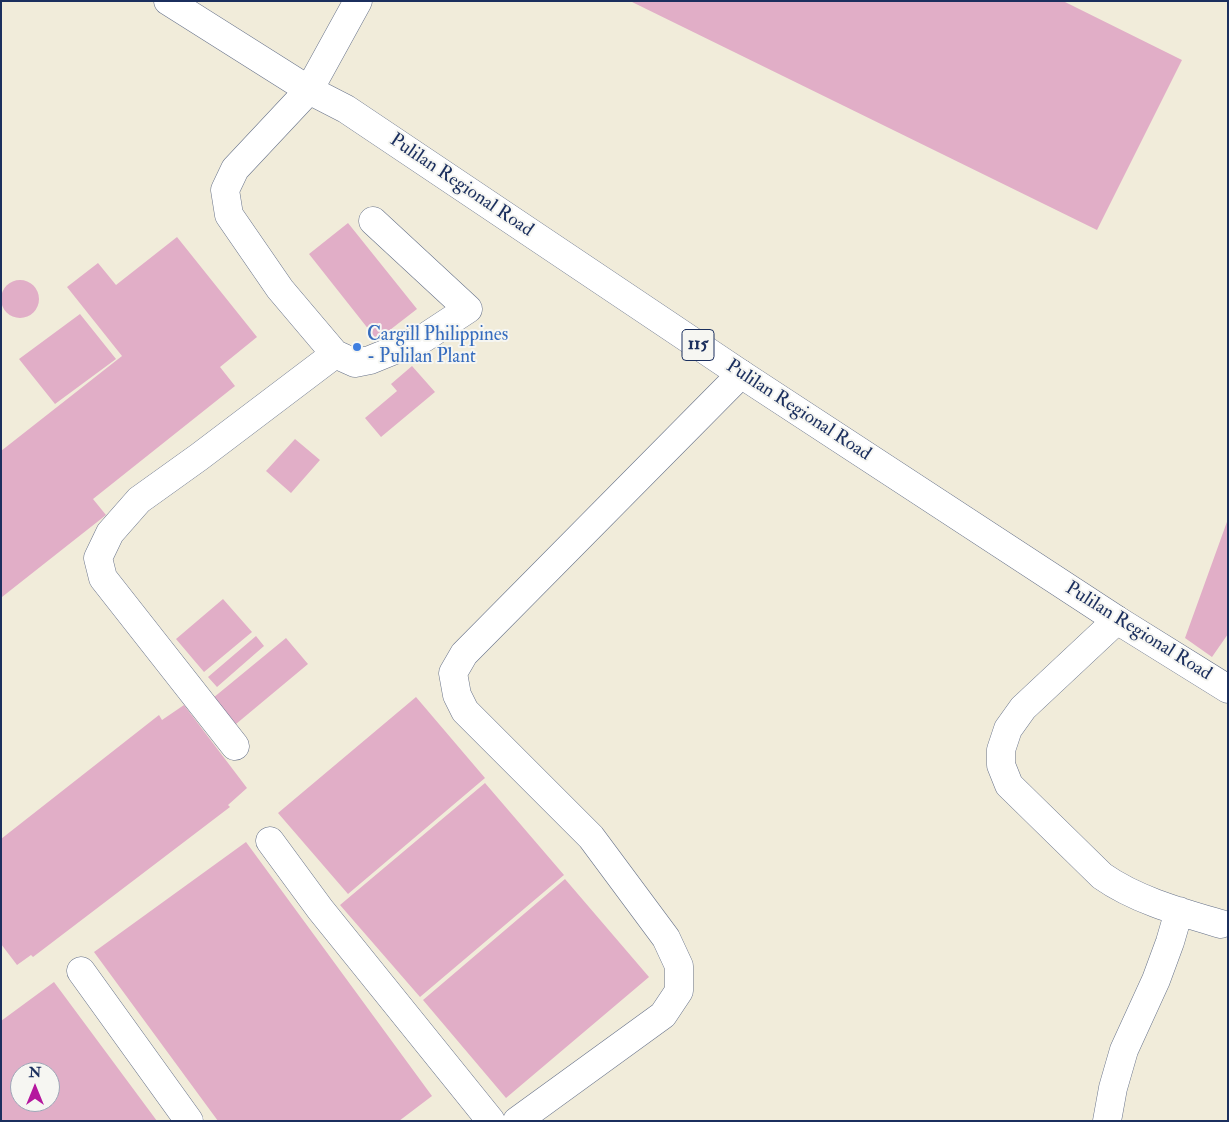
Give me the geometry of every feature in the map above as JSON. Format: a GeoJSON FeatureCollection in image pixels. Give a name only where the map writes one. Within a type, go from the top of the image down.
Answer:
{"type":"FeatureCollection","features":[{"type":"Feature","properties":{"kind":"main road","name":"Pulilan Regional Road"},"geometry":{"type":"LineString","coordinates":[[168,1],[309,90],[346,109],[741,374],[1117,620],[1226,683]]}},
{"type":"Feature","properties":{"kind":"main road"},"geometry":{"type":"LineString","coordinates":[[358,1],[309,90],[235,169],[224,190],[229,215],[280,289],[334,354],[355,363],[370,360],[424,338],[468,308],[373,221]]}},
{"type":"Feature","properties":{"kind":"main road"},"geometry":{"type":"LineString","coordinates":[[235,746],[103,578],[98,558],[110,532],[139,500],[199,457],[334,354]]}},
{"type":"Feature","properties":{"kind":"main road"},"geometry":{"type":"LineString","coordinates":[[517,1121],[663,1015],[679,991],[679,966],[666,938],[591,837],[465,711],[457,695],[453,673],[464,654],[741,374]]}},
{"type":"Feature","properties":{"kind":"main road"},"geometry":{"type":"LineString","coordinates":[[1117,620],[1023,708],[1008,729],[1002,750],[1001,766],[1009,785],[1102,876],[1119,888],[1179,911],[1221,924]]}},
{"type":"Feature","properties":{"kind":"main road"},"geometry":{"type":"LineString","coordinates":[[270,841],[320,909],[491,1121]]}},
{"type":"Feature","properties":{"kind":"main road"},"geometry":{"type":"LineString","coordinates":[[1107,1121],[1113,1088],[1124,1050],[1156,980],[1179,911]]}},
{"type":"Feature","properties":{"kind":"main road"},"geometry":{"type":"LineString","coordinates":[[81,971],[190,1121]]}},
{"type":"Feature","properties":{"kind":"building"},"geometry":{"type":"Polygon","coordinates":[[[630,1],[1063,1],[1182,60],[1097,230],[630,1]]]}},
{"type":"Feature","properties":{"kind":"building"},"geometry":{"type":"Polygon","coordinates":[[[348,223],[417,309],[377,340],[309,254],[348,223]]]}},
{"type":"Feature","properties":{"kind":"building"},"geometry":{"type":"Polygon","coordinates":[[[177,237],[257,337],[220,367],[235,386],[93,499],[106,515],[2,597],[1,451],[122,356],[67,287],[98,263],[116,285],[177,237]]]}},
{"type":"Feature","properties":{"kind":"building"},"geometry":{"type":"Polygon","coordinates":[[[20,280],[33,286],[39,299],[33,312],[20,318],[7,312],[1,299],[7,286],[20,280]]]}},
{"type":"Feature","properties":{"kind":"building"},"geometry":{"type":"Polygon","coordinates":[[[80,314],[116,359],[55,404],[19,359],[80,314]]]}},
{"type":"Feature","properties":{"kind":"building"},"geometry":{"type":"Polygon","coordinates":[[[412,366],[435,392],[381,437],[365,418],[397,391],[391,384],[412,366]]]}},
{"type":"Feature","properties":{"kind":"building"},"geometry":{"type":"Polygon","coordinates":[[[295,439],[320,460],[291,493],[266,471],[295,439]]]}},
{"type":"Feature","properties":{"kind":"building"},"geometry":{"type":"Polygon","coordinates":[[[1228,519],[1228,634],[1212,657],[1185,638],[1228,519]]]}},
{"type":"Feature","properties":{"kind":"building"},"geometry":{"type":"Polygon","coordinates":[[[223,599],[252,632],[204,672],[176,639],[223,599]]]}},
{"type":"Feature","properties":{"kind":"building"},"geometry":{"type":"Polygon","coordinates":[[[256,636],[264,646],[217,687],[208,677],[256,636]]]}},
{"type":"Feature","properties":{"kind":"building"},"geometry":{"type":"Polygon","coordinates":[[[286,638],[308,664],[236,724],[213,698],[286,638]]]}},
{"type":"Feature","properties":{"kind":"building"},"geometry":{"type":"Polygon","coordinates":[[[416,697],[485,778],[348,894],[278,813],[416,697]]]}},
{"type":"Feature","properties":{"kind":"building"},"geometry":{"type":"Polygon","coordinates":[[[184,705],[247,788],[228,805],[230,807],[33,957],[31,955],[17,965],[1,944],[1,839],[159,715],[162,720],[184,705]]]}},
{"type":"Feature","properties":{"kind":"building"},"geometry":{"type":"Polygon","coordinates":[[[485,783],[564,875],[420,997],[340,905],[485,783]]]}},
{"type":"Feature","properties":{"kind":"building"},"geometry":{"type":"Polygon","coordinates":[[[246,842],[432,1096],[399,1121],[218,1121],[94,952],[246,842]]]}},
{"type":"Feature","properties":{"kind":"building"},"geometry":{"type":"Polygon","coordinates":[[[565,879],[649,977],[506,1098],[423,1000],[565,879]]]}},
{"type":"Feature","properties":{"kind":"building"},"geometry":{"type":"Polygon","coordinates":[[[54,982],[157,1121],[1,1121],[1,1021],[54,982]]]}},
{"type":"Feature","properties":{"kind":"place","name":"Cargill Philippines - Pulilan Plant"},"geometry":{"type":"Point","coordinates":[357,347]}}]}
